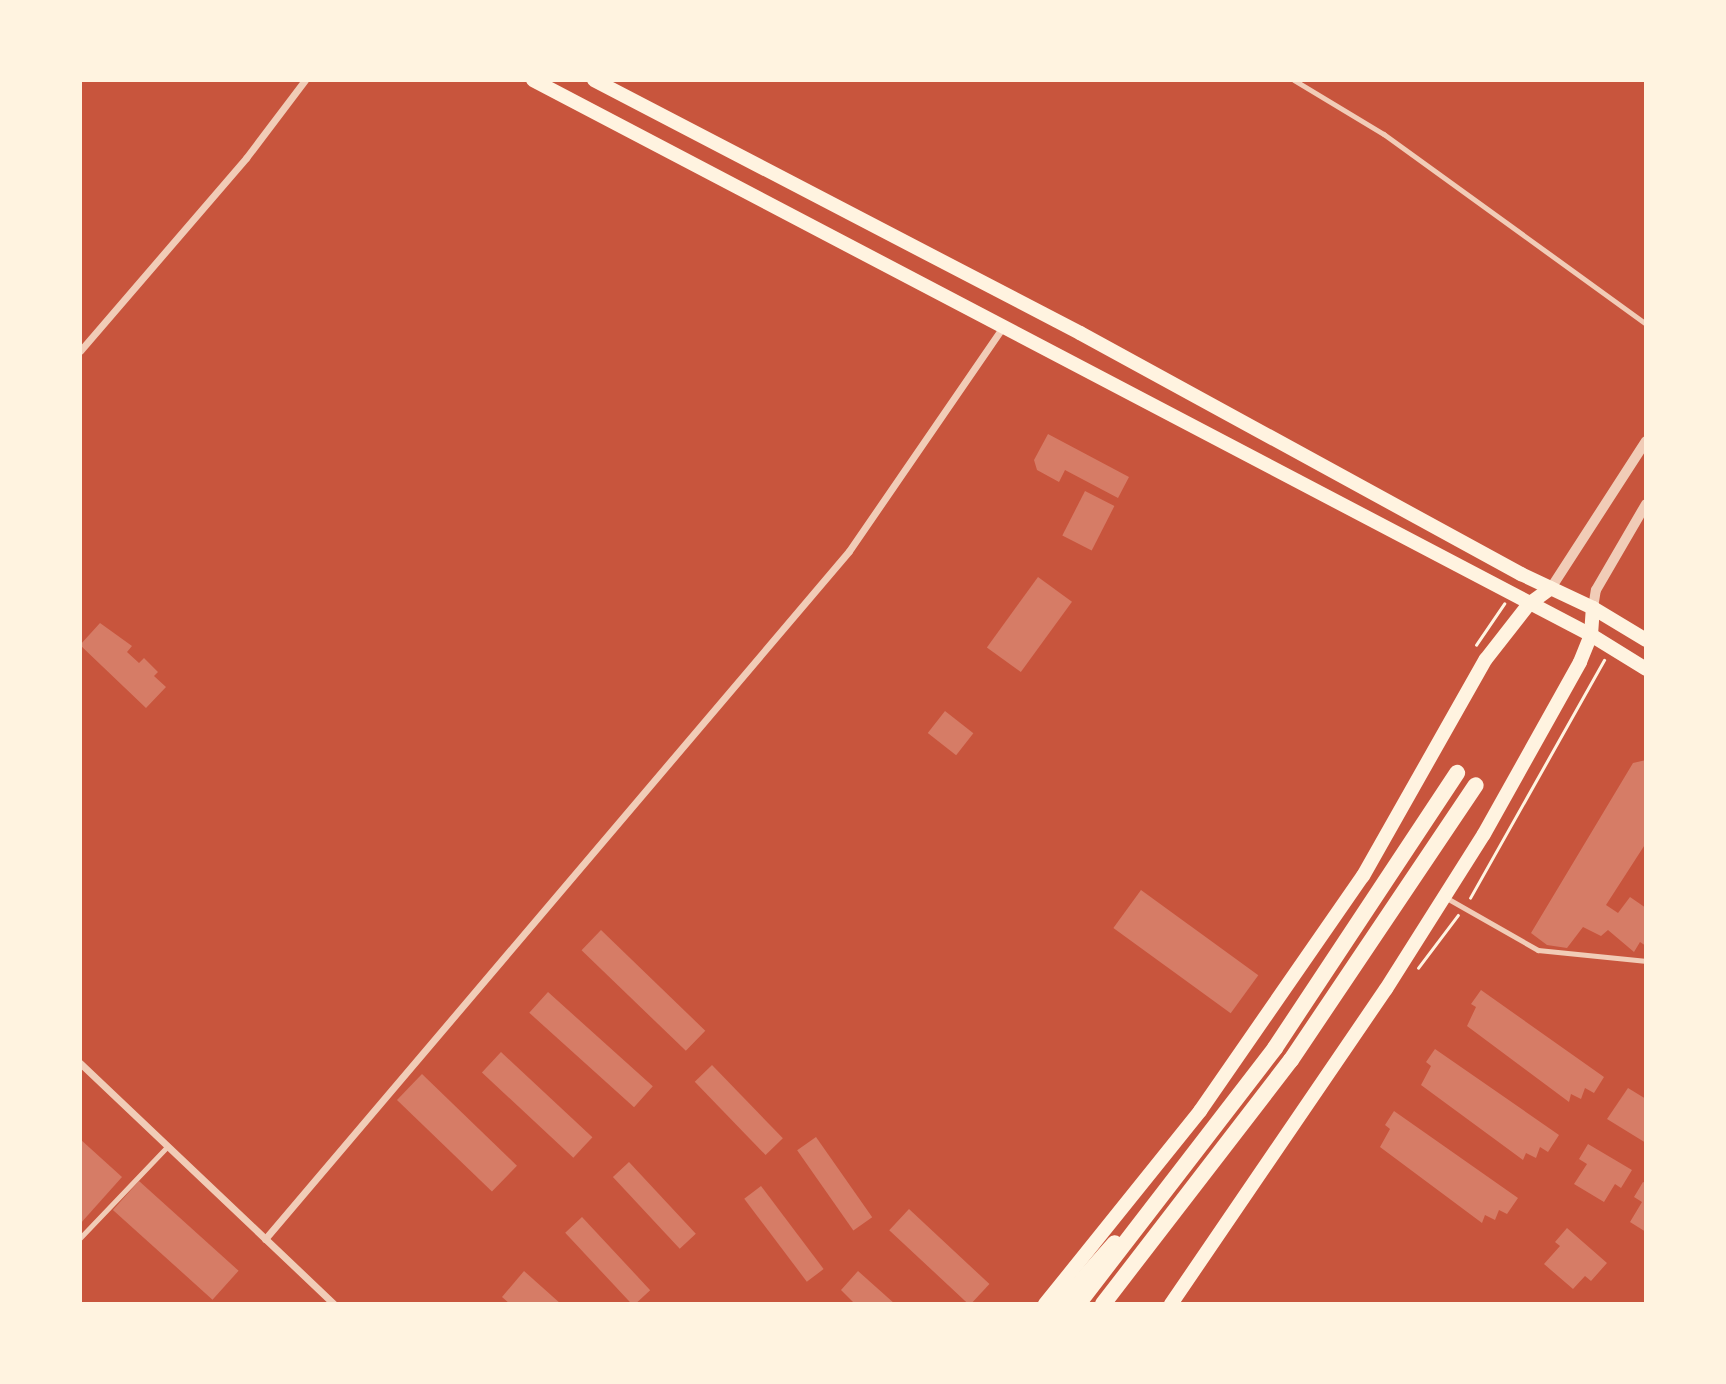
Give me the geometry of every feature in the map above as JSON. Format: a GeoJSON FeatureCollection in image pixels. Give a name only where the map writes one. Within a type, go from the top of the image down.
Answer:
{"type":"FeatureCollection","features":[{"type":"Feature","properties":{"kind":"highway"},"geometry":{"type":"LineString","coordinates":[[1078,1304],[1216,1128],[1331,967],[1457,774]]}},
{"type":"Feature","properties":{"kind":"highway"},"geometry":{"type":"LineString","coordinates":[[1103,1304],[1291,1060],[1476,785]]}},
{"type":"Feature","properties":{"kind":"highway"},"geometry":{"type":"LineString","coordinates":[[1061,1304],[1216,1128]]}},
{"type":"Feature","properties":{"kind":"main road"},"geometry":{"type":"LineString","coordinates":[[533,80],[1591,635],[1646,669]]}},
{"type":"Feature","properties":{"kind":"main road"},"geometry":{"type":"LineString","coordinates":[[594,80],[1080,333],[1551,588],[1593,608],[1646,640]]}},
{"type":"Feature","properties":{"kind":"main road"},"geometry":{"type":"LineString","coordinates":[[1045,1304],[1200,1111],[1330,926],[1405,806],[1486,659],[1530,604],[1551,588]]}},
{"type":"Feature","properties":{"kind":"main road"},"geometry":{"type":"LineString","coordinates":[[1171,1304],[1445,897],[1560,701],[1591,635],[1593,608]]}},
{"type":"Feature","properties":{"kind":"street"},"geometry":{"type":"LineString","coordinates":[[80,351],[246,158],[305,80]]}},
{"type":"Feature","properties":{"kind":"street"},"geometry":{"type":"LineString","coordinates":[[265,1239],[849,551],[1003,327]]}},
{"type":"Feature","properties":{"kind":"street"},"geometry":{"type":"LineString","coordinates":[[1551,588],[1646,441]]}},
{"type":"Feature","properties":{"kind":"street"},"geometry":{"type":"LineString","coordinates":[[1593,608],[1596,590],[1646,505]]}},
{"type":"Feature","properties":{"kind":"street"},"geometry":{"type":"LineString","coordinates":[[80,1063],[334,1304]]}},
{"type":"Feature","properties":{"kind":"lane"},"geometry":{"type":"LineString","coordinates":[[1294,80],[1384,134],[1646,324]]}},
{"type":"Feature","properties":{"kind":"lane"},"geometry":{"type":"LineString","coordinates":[[1445,897],[1538,950],[1646,961]]}},
{"type":"Feature","properties":{"kind":"lane"},"geometry":{"type":"LineString","coordinates":[[80,1238],[169,1145]]}},
{"type":"Feature","properties":{"kind":"path"},"geometry":{"type":"LineString","coordinates":[[1472,651],[1510,593]]}},
{"type":"Feature","properties":{"kind":"building"},"geometry":{"type":"Polygon","coordinates":[[[1048,434],[1129,477],[1118,498],[1065,470],[1059,482],[1037,470],[1034,460],[1048,434]]]}},
{"type":"Feature","properties":{"kind":"building"},"geometry":{"type":"Polygon","coordinates":[[[1085,491],[1114,506],[1092,551],[1062,536],[1085,491]]]}},
{"type":"Feature","properties":{"kind":"building"},"geometry":{"type":"Polygon","coordinates":[[[1038,577],[1072,602],[1021,672],[987,647],[1038,577]]]}},
{"type":"Feature","properties":{"kind":"building"},"geometry":{"type":"Polygon","coordinates":[[[100,623],[132,646],[127,652],[139,663],[144,658],[158,672],[154,676],[166,687],[146,708],[80,645],[100,623]]]}},
{"type":"Feature","properties":{"kind":"building"},"geometry":{"type":"Polygon","coordinates":[[[945,711],[973,733],[956,755],[928,733],[945,711]]]}},
{"type":"Feature","properties":{"kind":"building"},"geometry":{"type":"Polygon","coordinates":[[[1646,760],[1646,843],[1606,905],[1618,913],[1630,897],[1646,908],[1646,946],[1640,942],[1634,952],[1608,930],[1601,936],[1583,927],[1567,948],[1547,945],[1531,933],[1633,763],[1646,760]]]}},
{"type":"Feature","properties":{"kind":"building"},"geometry":{"type":"Polygon","coordinates":[[[1141,890],[1258,975],[1231,1013],[1113,928],[1141,890]]]}},
{"type":"Feature","properties":{"kind":"building"},"geometry":{"type":"Polygon","coordinates":[[[601,930],[705,1031],[686,1051],[582,950],[601,930]]]}},
{"type":"Feature","properties":{"kind":"building"},"geometry":{"type":"Polygon","coordinates":[[[1481,990],[1604,1077],[1594,1093],[1585,1088],[1581,1099],[1571,1094],[1569,1102],[1467,1026],[1476,1007],[1471,1004],[1481,990]]]}},
{"type":"Feature","properties":{"kind":"building"},"geometry":{"type":"Polygon","coordinates":[[[548,992],[653,1086],[634,1107],[529,1013],[548,992]]]}},
{"type":"Feature","properties":{"kind":"building"},"geometry":{"type":"Polygon","coordinates":[[[1435,1049],[1559,1135],[1548,1152],[1540,1147],[1536,1158],[1526,1153],[1523,1160],[1421,1085],[1431,1066],[1426,1062],[1435,1049]]]}},
{"type":"Feature","properties":{"kind":"building"},"geometry":{"type":"Polygon","coordinates":[[[501,1052],[592,1137],[573,1158],[482,1072],[501,1052]]]}},
{"type":"Feature","properties":{"kind":"building"},"geometry":{"type":"Polygon","coordinates":[[[712,1065],[783,1138],[766,1155],[695,1082],[712,1065]]]}},
{"type":"Feature","properties":{"kind":"building"},"geometry":{"type":"Polygon","coordinates":[[[422,1074],[517,1166],[492,1192],[397,1100],[422,1074]]]}},
{"type":"Feature","properties":{"kind":"building"},"geometry":{"type":"Polygon","coordinates":[[[1628,1088],[1646,1099],[1646,1143],[1607,1119],[1628,1088]]]}},
{"type":"Feature","properties":{"kind":"building"},"geometry":{"type":"Polygon","coordinates":[[[1394,1111],[1518,1198],[1507,1214],[1499,1210],[1495,1220],[1485,1215],[1482,1223],[1380,1147],[1390,1129],[1385,1125],[1394,1111]]]}},
{"type":"Feature","properties":{"kind":"building"},"geometry":{"type":"Polygon","coordinates":[[[816,1137],[872,1217],[853,1230],[797,1150],[816,1137]]]}},
{"type":"Feature","properties":{"kind":"building"},"geometry":{"type":"Polygon","coordinates":[[[80,1139],[122,1177],[80,1224],[80,1139]]]}},
{"type":"Feature","properties":{"kind":"building"},"geometry":{"type":"Polygon","coordinates":[[[1588,1144],[1632,1170],[1621,1188],[1615,1184],[1604,1202],[1574,1184],[1587,1164],[1579,1159],[1588,1144]]]}},
{"type":"Feature","properties":{"kind":"building"},"geometry":{"type":"Polygon","coordinates":[[[629,1162],[696,1234],[680,1249],[613,1177],[629,1162]]]}},
{"type":"Feature","properties":{"kind":"building"},"geometry":{"type":"Polygon","coordinates":[[[139,1181],[239,1271],[212,1300],[113,1210],[139,1181]]]}},
{"type":"Feature","properties":{"kind":"building"},"geometry":{"type":"Polygon","coordinates":[[[1643,1182],[1646,1183],[1646,1232],[1630,1222],[1642,1202],[1634,1197],[1643,1182]]]}},
{"type":"Feature","properties":{"kind":"building"},"geometry":{"type":"Polygon","coordinates":[[[761,1186],[824,1269],[807,1282],[744,1199],[761,1186]]]}},
{"type":"Feature","properties":{"kind":"building"},"geometry":{"type":"Polygon","coordinates":[[[909,1209],[989,1284],[968,1304],[889,1230],[909,1209]]]}},
{"type":"Feature","properties":{"kind":"building"},"geometry":{"type":"Polygon","coordinates":[[[582,1217],[650,1290],[635,1304],[632,1304],[565,1233],[582,1217]]]}},
{"type":"Feature","properties":{"kind":"building"},"geometry":{"type":"Polygon","coordinates":[[[1567,1228],[1607,1263],[1591,1281],[1585,1276],[1573,1289],[1544,1264],[1560,1246],[1555,1242],[1567,1228]]]}},
{"type":"Feature","properties":{"kind":"building"},"geometry":{"type":"Polygon","coordinates":[[[524,1271],[561,1304],[510,1304],[502,1297],[524,1271]]]}},
{"type":"Feature","properties":{"kind":"building"},"geometry":{"type":"Polygon","coordinates":[[[858,1271],[895,1304],[855,1304],[841,1290],[858,1271]]]}}]}
